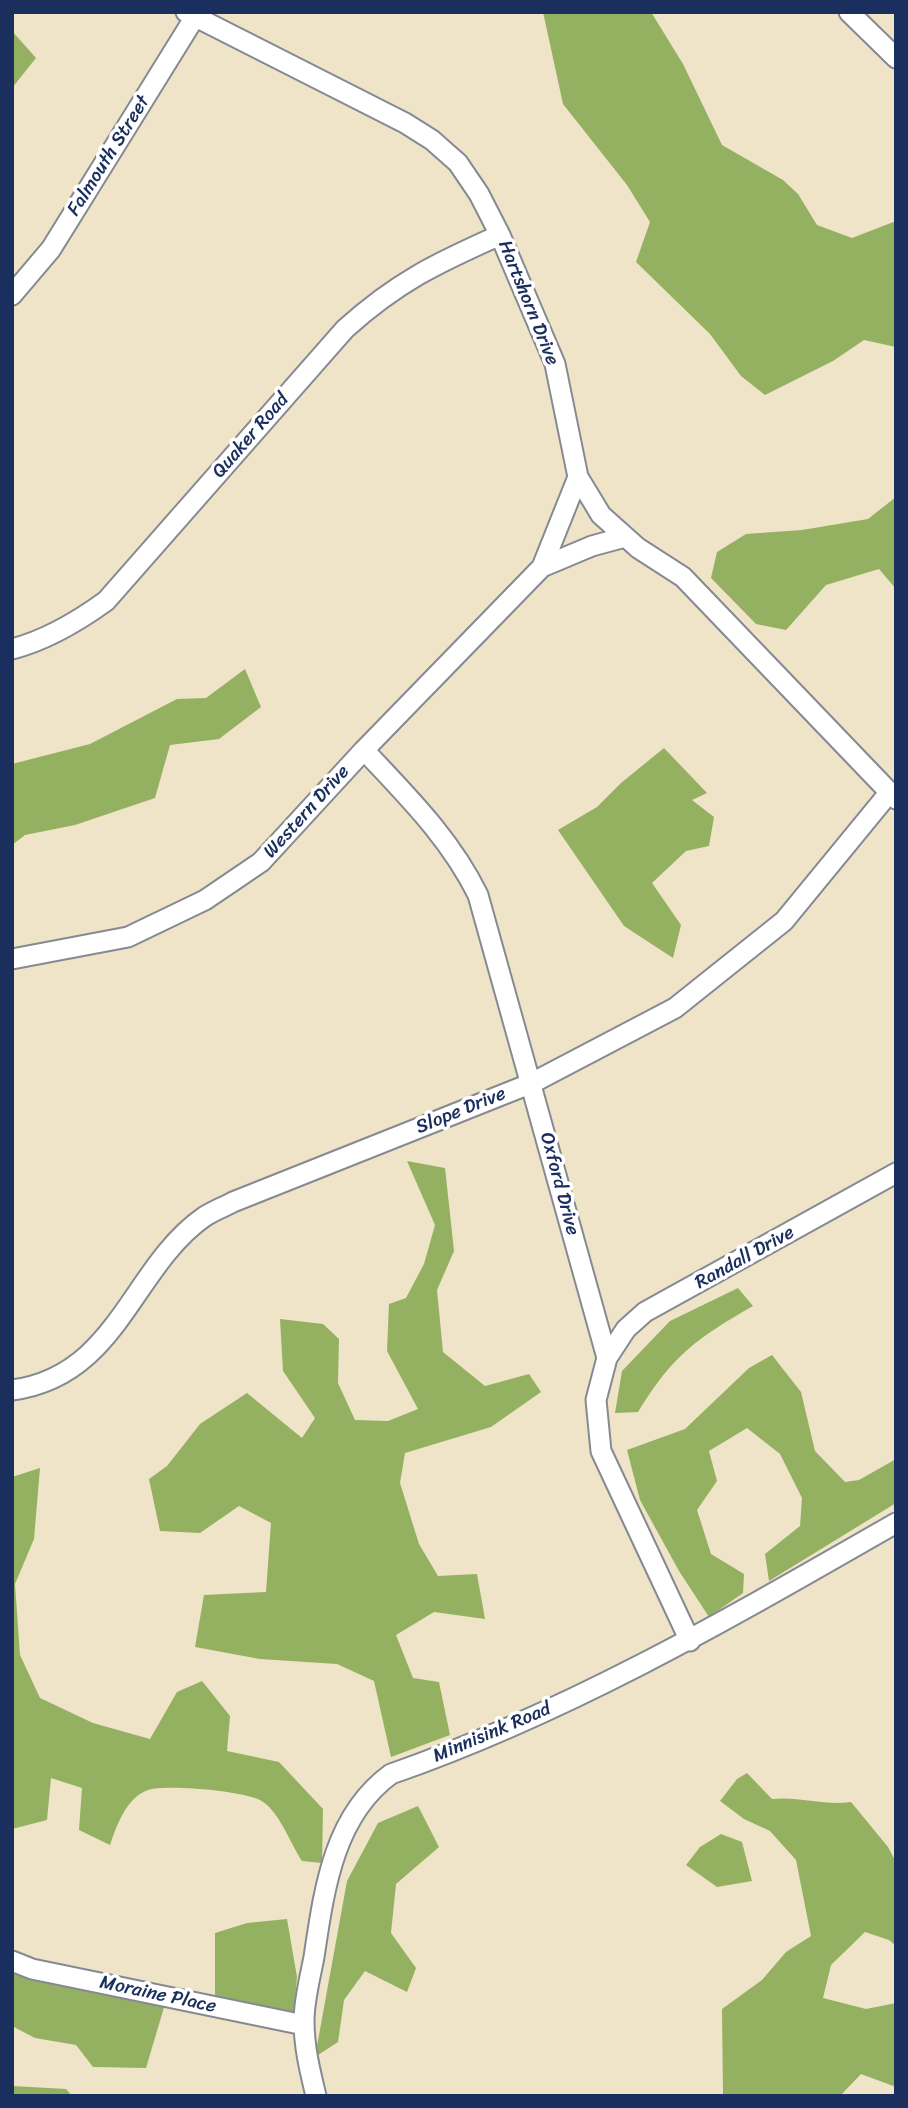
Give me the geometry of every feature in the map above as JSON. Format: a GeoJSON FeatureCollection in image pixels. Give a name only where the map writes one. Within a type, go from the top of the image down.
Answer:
{"type":"FeatureCollection","features":[{"type":"Feature","properties":{"kind":"street"},"geometry":{"type":"LineString","coordinates":[[849,12],[896,58]]}},
{"type":"Feature","properties":{"kind":"street","name":"Hartshorn Drive"},"geometry":{"type":"LineString","coordinates":[[193,14],[432,139],[458,163],[479,194],[500,235],[555,364],[578,477],[601,515],[625,537],[683,578],[892,796]]}},
{"type":"Feature","properties":{"kind":"street","name":"Falmouth Street"},"geometry":{"type":"LineString","coordinates":[[12,295],[51,249],[193,14]]}},
{"type":"Feature","properties":{"kind":"street","name":"Quaker Road"},"geometry":{"type":"LineString","coordinates":[[12,649],[45,639],[106,601],[345,329],[379,299],[428,267],[500,235]]}},
{"type":"Feature","properties":{"kind":"street","name":"Western Drive"},"geometry":{"type":"LineString","coordinates":[[12,959],[128,937],[205,900],[261,862],[364,750],[542,566],[578,477]]}},
{"type":"Feature","properties":{"kind":"street","name":"Western Drive"},"geometry":{"type":"LineString","coordinates":[[542,566],[592,546],[625,537]]}},
{"type":"Feature","properties":{"kind":"street","name":"Oxford Drive"},"geometry":{"type":"LineString","coordinates":[[364,750],[439,831],[461,861],[489,929],[607,1358],[596,1400],[601,1451],[690,1641]]}},
{"type":"Feature","properties":{"kind":"street","name":"Slope Drive"},"geometry":{"type":"LineString","coordinates":[[12,1390],[58,1377],[81,1361],[135,1301],[165,1257],[204,1218],[233,1202],[532,1083],[675,1008],[729,968],[784,921],[892,796]]}},
{"type":"Feature","properties":{"kind":"street","name":"Randall Drive"},"geometry":{"type":"LineString","coordinates":[[607,1358],[626,1329],[645,1312],[896,1173]]}},
{"type":"Feature","properties":{"kind":"street","name":"Minnisink Road"},"geometry":{"type":"LineString","coordinates":[[316,2096],[306,2055],[304,2025],[323,1902],[335,1852],[356,1807],[374,1786],[391,1774],[533,1717],[690,1641],[896,1523]]}},
{"type":"Feature","properties":{"kind":"street","name":"Moraine Place"},"geometry":{"type":"LineString","coordinates":[[12,1961],[32,1969],[304,2025]]}},
{"type":"Feature","properties":{"kind":"green space"},"geometry":{"type":"Polygon","coordinates":[[[543,12],[651,12],[683,64],[722,145],[783,180],[798,194],[817,225],[852,238],[896,221],[896,347],[864,340],[833,361],[765,395],[741,376],[710,334],[636,262],[650,222],[627,185],[563,104],[543,12]]]}},
{"type":"Feature","properties":{"kind":"green space"},"geometry":{"type":"Polygon","coordinates":[[[12,31],[36,58],[12,88],[12,31]]]}},
{"type":"Feature","properties":{"kind":"green space"},"geometry":{"type":"Polygon","coordinates":[[[896,497],[896,589],[879,569],[826,585],[786,630],[756,624],[711,578],[717,552],[746,534],[802,530],[868,519],[896,497]]]}},
{"type":"Feature","properties":{"kind":"green space"},"geometry":{"type":"Polygon","coordinates":[[[245,669],[261,707],[219,739],[170,745],[155,798],[75,825],[25,835],[12,845],[12,764],[90,744],[177,699],[206,698],[245,669]]]}},
{"type":"Feature","properties":{"kind":"green space"},"geometry":{"type":"Polygon","coordinates":[[[664,748],[707,793],[692,800],[714,817],[709,846],[686,851],[652,883],[681,925],[673,958],[624,926],[558,830],[597,807],[621,783],[664,748]]]}},
{"type":"Feature","properties":{"kind":"green space"},"geometry":{"type":"Polygon","coordinates":[[[407,1161],[445,1168],[454,1251],[437,1290],[443,1352],[485,1386],[529,1374],[541,1392],[491,1427],[405,1453],[400,1483],[419,1544],[438,1576],[477,1574],[485,1619],[434,1612],[396,1635],[413,1678],[439,1682],[450,1735],[391,1757],[374,1681],[337,1664],[260,1659],[195,1647],[204,1595],[266,1592],[271,1523],[239,1506],[200,1533],[160,1531],[149,1479],[167,1466],[200,1424],[247,1393],[302,1438],[315,1418],[283,1371],[280,1319],[323,1324],[339,1339],[338,1383],[355,1420],[388,1421],[418,1409],[387,1351],[389,1304],[406,1298],[424,1264],[435,1225],[407,1161]]]}},
{"type":"Feature","properties":{"kind":"green space"},"geometry":{"type":"Polygon","coordinates":[[[738,1288],[753,1306],[716,1328],[687,1350],[662,1376],[638,1412],[615,1413],[622,1371],[670,1321],[738,1288]]]}},
{"type":"Feature","properties":{"kind":"green space"},"geometry":{"type":"Polygon","coordinates":[[[772,1355],[801,1392],[815,1451],[845,1482],[859,1480],[896,1459],[896,1503],[769,1581],[765,1554],[800,1526],[802,1498],[780,1454],[747,1428],[709,1451],[717,1481],[697,1510],[711,1554],[744,1574],[743,1593],[709,1617],[679,1571],[640,1500],[627,1450],[685,1429],[749,1368],[772,1355]]]}},
{"type":"Feature","properties":{"kind":"green space"},"geometry":{"type":"Polygon","coordinates":[[[40,1468],[34,1539],[15,1584],[20,1655],[40,1698],[93,1723],[150,1739],[177,1692],[202,1681],[230,1716],[227,1751],[279,1762],[323,1809],[322,1863],[302,1861],[267,1805],[251,1797],[222,1791],[186,1788],[148,1790],[128,1806],[110,1845],[79,1830],[82,1788],[51,1778],[47,1820],[12,1829],[12,1477],[40,1468]]]}},
{"type":"Feature","properties":{"kind":"green space"},"geometry":{"type":"Polygon","coordinates":[[[747,1773],[772,1799],[851,1802],[888,1847],[896,1862],[896,1946],[889,1940],[865,1932],[831,1965],[823,1998],[866,2009],[896,2003],[896,2087],[861,2074],[840,2096],[723,2096],[722,2009],[762,1980],[786,1952],[811,1936],[796,1860],[770,1831],[744,1819],[720,1801],[737,1779],[747,1773]]]}},
{"type":"Feature","properties":{"kind":"green space"},"geometry":{"type":"Polygon","coordinates":[[[418,1806],[439,1847],[396,1884],[391,1933],[416,1968],[407,1992],[365,1971],[344,2000],[338,2042],[315,2057],[347,1881],[378,1823],[418,1806]]]}},
{"type":"Feature","properties":{"kind":"green space"},"geometry":{"type":"Polygon","coordinates":[[[721,1834],[742,1842],[752,1881],[717,1887],[686,1865],[700,1847],[721,1834]]]}},
{"type":"Feature","properties":{"kind":"green space"},"geometry":{"type":"Polygon","coordinates":[[[287,1919],[297,1977],[294,2012],[215,1997],[215,1933],[247,1923],[287,1919]]]}},
{"type":"Feature","properties":{"kind":"green space"},"geometry":{"type":"Polygon","coordinates":[[[12,1970],[64,1986],[165,2004],[146,2068],[93,2067],[76,2045],[35,2038],[12,2026],[12,1970]]]}},
{"type":"Feature","properties":{"kind":"green space"},"geometry":{"type":"Polygon","coordinates":[[[12,2086],[66,2089],[72,2096],[12,2096],[12,2086]]]}}]}
